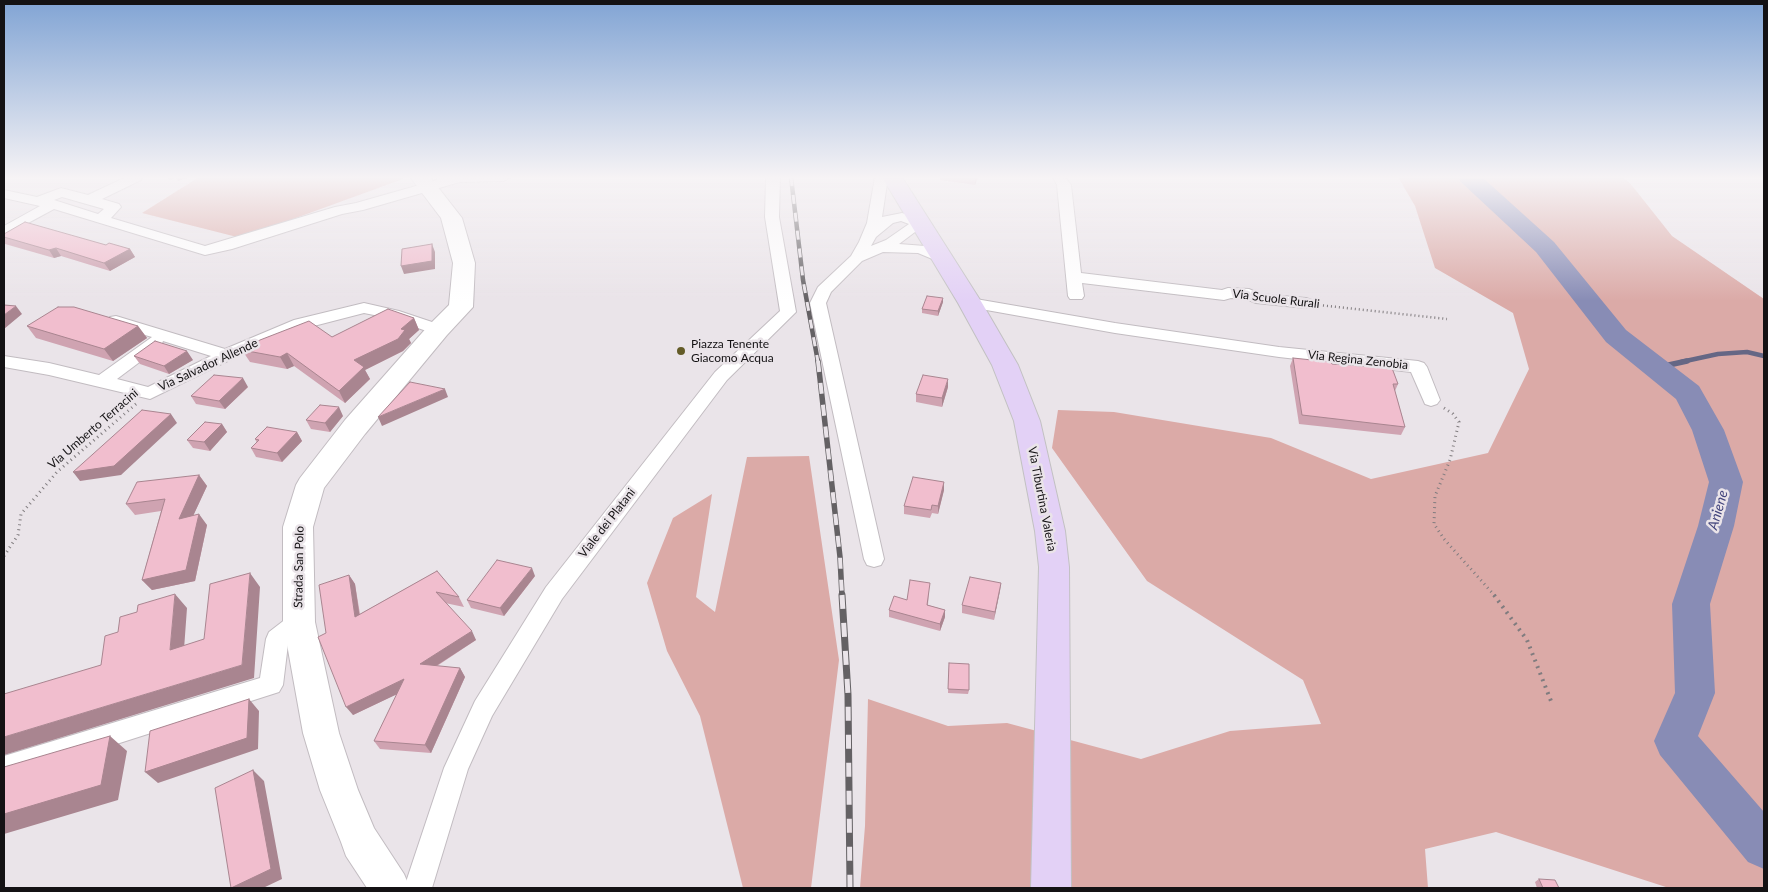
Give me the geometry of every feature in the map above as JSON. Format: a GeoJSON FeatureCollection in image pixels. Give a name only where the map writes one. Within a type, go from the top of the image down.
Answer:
{"type":"FeatureCollection","features":[{"type":"Feature","properties":{"kind":"main road","name":"Via Tiburtina Valeria"},"geometry":{"type":"LineString","coordinates":[[917,219],[970,303],[1005,365],[1027,421],[1050,531],[1054,567],[1052,888]]}},
{"type":"Feature","properties":{"kind":"street"},"geometry":{"type":"LineString","coordinates":[[4,232],[23,219]]}},
{"type":"Feature","properties":{"kind":"street"},"geometry":{"type":"LineString","coordinates":[[101,219],[172,242],[205,250],[227,246],[313,219]]}},
{"type":"Feature","properties":{"kind":"street","name":"Strada San Polo"},"geometry":{"type":"LineString","coordinates":[[390,888],[360,842],[339,790],[321,733],[299,622],[298,527],[310,485],[355,427],[438,330],[461,307],[464,263],[451,219]]}},
{"type":"Feature","properties":{"kind":"street","name":"Viale dei Platani"},"geometry":{"type":"LineString","coordinates":[[418,888],[451,784],[479,718],[554,593],[721,376],[788,312],[772,219]]}},
{"type":"Feature","properties":{"kind":"street"},"geometry":{"type":"LineString","coordinates":[[874,559],[818,303],[824,290],[856,258],[870,234],[875,219]]}},
{"type":"Feature","properties":{"kind":"street"},"geometry":{"type":"LineString","coordinates":[[870,234],[887,219]]}},
{"type":"Feature","properties":{"kind":"street"},"geometry":{"type":"LineString","coordinates":[[904,219],[920,224]]}},
{"type":"Feature","properties":{"kind":"street"},"geometry":{"type":"LineString","coordinates":[[1068,219],[1076,296]]}},
{"type":"Feature","properties":{"kind":"street"},"geometry":{"type":"LineString","coordinates":[[856,258],[891,243],[920,224]]}},
{"type":"Feature","properties":{"kind":"street"},"geometry":{"type":"LineString","coordinates":[[875,249],[888,247],[920,249],[942,258]]}},
{"type":"Feature","properties":{"kind":"street","name":"Via Scuole Rurali"},"geometry":{"type":"LineString","coordinates":[[1075,277],[1224,295],[1228,293],[1249,294],[1256,298],[1306,303]]}},
{"type":"Feature","properties":{"kind":"street","name":"Via Regina Zenobia"},"geometry":{"type":"LineString","coordinates":[[970,303],[1115,328],[1279,352],[1418,367],[1430,400]]}},
{"type":"Feature","properties":{"kind":"street","name":"Via Salvador Allende"},"geometry":{"type":"LineString","coordinates":[[150,393],[227,355],[300,324],[364,308],[393,314],[438,330]]}},
{"type":"Feature","properties":{"kind":"street"},"geometry":{"type":"LineString","coordinates":[[99,316],[227,355]]}},
{"type":"Feature","properties":{"kind":"street"},"geometry":{"type":"LineString","coordinates":[[102,382],[164,336]]}},
{"type":"Feature","properties":{"kind":"street"},"geometry":{"type":"LineString","coordinates":[[4,362],[49,369],[150,393]]}},
{"type":"Feature","properties":{"kind":"street"},"geometry":{"type":"LineString","coordinates":[[4,768],[271,685],[276,639],[299,622]]}},
{"type":"Feature","properties":{"kind":"path","name":"Via Scuole Rurali"},"geometry":{"type":"LineString","coordinates":[[1306,303],[1447,318]]}},
{"type":"Feature","properties":{"kind":"path","name":"Via Umberto Terracini"},"geometry":{"type":"LineString","coordinates":[[4,556],[18,535],[21,514],[57,472],[150,393]]}},
{"type":"Feature","properties":{"kind":"path"},"geometry":{"type":"LineString","coordinates":[[1430,400],[1453,414],[1459,422],[1450,460],[1435,496],[1434,524],[1444,539],[1488,587],[1526,640],[1551,701]]}},
{"type":"Feature","properties":{"kind":"shaded area"},"geometry":{"type":"Polygon","coordinates":[[[164,219],[294,219],[241,238],[164,219]]]}},
{"type":"Feature","properties":{"kind":"shaded area"},"geometry":{"type":"Polygon","coordinates":[[[1419,219],[1658,219],[1672,236],[1764,299],[1764,888],[1669,888],[1496,832],[1425,849],[1428,888],[860,888],[865,826],[868,699],[948,726],[1007,723],[1141,759],[1230,731],[1321,724],[1303,680],[1147,581],[1052,448],[1058,410],[1114,412],[1271,438],[1371,479],[1488,453],[1529,369],[1513,313],[1435,268],[1419,219]]]}},
{"type":"Feature","properties":{"kind":"shaded area"},"geometry":{"type":"Polygon","coordinates":[[[809,456],[839,660],[811,888],[743,888],[700,716],[667,651],[647,583],[673,518],[712,494],[696,597],[715,612],[747,457],[809,456]]]}},
{"type":"Feature","properties":{"kind":"building"},"geometry":{"type":"Polygon","coordinates":[[[25,222],[106,245],[109,243],[130,249],[104,263],[56,248],[49,250],[4,237],[4,234],[25,222]]]}},
{"type":"Feature","properties":{"kind":"building"},"geometry":{"type":"Polygon","coordinates":[[[432,244],[432,261],[401,266],[402,249],[432,244]]]}},
{"type":"Feature","properties":{"kind":"building"},"geometry":{"type":"Polygon","coordinates":[[[927,296],[943,298],[938,311],[922,309],[927,296]]]}},
{"type":"Feature","properties":{"kind":"building"},"geometry":{"type":"Polygon","coordinates":[[[4,305],[16,306],[4,315],[4,305]]]}},
{"type":"Feature","properties":{"kind":"building"},"geometry":{"type":"Polygon","coordinates":[[[58,307],[74,307],[138,326],[104,349],[27,326],[58,307]]]}},
{"type":"Feature","properties":{"kind":"building"},"geometry":{"type":"Polygon","coordinates":[[[388,309],[414,318],[401,329],[405,330],[398,339],[354,360],[364,367],[339,391],[287,353],[280,357],[242,350],[260,340],[309,321],[332,337],[388,309]]]}},
{"type":"Feature","properties":{"kind":"building"},"geometry":{"type":"Polygon","coordinates":[[[155,341],[187,351],[164,366],[134,356],[155,341]]]}},
{"type":"Feature","properties":{"kind":"building"},"geometry":{"type":"Polygon","coordinates":[[[1293,358],[1331,362],[1332,364],[1392,368],[1398,384],[1393,384],[1405,427],[1302,415],[1293,358]]]}},
{"type":"Feature","properties":{"kind":"building"},"geometry":{"type":"Polygon","coordinates":[[[214,375],[243,378],[219,401],[191,396],[214,375]]]}},
{"type":"Feature","properties":{"kind":"building"},"geometry":{"type":"Polygon","coordinates":[[[923,375],[948,379],[942,398],[916,394],[923,375]]]}},
{"type":"Feature","properties":{"kind":"building"},"geometry":{"type":"Polygon","coordinates":[[[410,382],[445,389],[378,417],[410,382]]]}},
{"type":"Feature","properties":{"kind":"building"},"geometry":{"type":"Polygon","coordinates":[[[320,405],[339,407],[325,423],[306,420],[320,405]]]}},
{"type":"Feature","properties":{"kind":"building"},"geometry":{"type":"Polygon","coordinates":[[[142,410],[171,414],[114,466],[73,472],[142,410]]]}},
{"type":"Feature","properties":{"kind":"building"},"geometry":{"type":"Polygon","coordinates":[[[205,422],[222,424],[204,442],[187,440],[205,422]]]}},
{"type":"Feature","properties":{"kind":"building"},"geometry":{"type":"Polygon","coordinates":[[[267,427],[297,432],[277,453],[251,448],[259,440],[255,439],[267,427]]]}},
{"type":"Feature","properties":{"kind":"building"},"geometry":{"type":"Polygon","coordinates":[[[199,475],[179,519],[199,514],[186,570],[142,580],[165,499],[126,504],[137,482],[199,475]]]}},
{"type":"Feature","properties":{"kind":"building"},"geometry":{"type":"Polygon","coordinates":[[[913,477],[944,482],[938,506],[932,505],[931,510],[904,506],[913,477]]]}},
{"type":"Feature","properties":{"kind":"building"},"geometry":{"type":"Polygon","coordinates":[[[497,560],[532,568],[500,608],[467,600],[497,560]]]}},
{"type":"Feature","properties":{"kind":"building"},"geometry":{"type":"Polygon","coordinates":[[[437,571],[459,597],[436,592],[472,631],[420,664],[460,668],[425,745],[374,741],[404,679],[346,707],[318,637],[326,633],[319,585],[349,575],[355,617],[437,571]]]}},
{"type":"Feature","properties":{"kind":"building"},"geometry":{"type":"Polygon","coordinates":[[[250,573],[242,665],[4,737],[4,694],[101,665],[105,636],[118,632],[120,617],[137,612],[138,605],[175,594],[170,650],[204,639],[210,584],[250,573]]]}},
{"type":"Feature","properties":{"kind":"building"},"geometry":{"type":"Polygon","coordinates":[[[970,577],[1001,583],[995,612],[962,605],[970,577]]]}},
{"type":"Feature","properties":{"kind":"building"},"geometry":{"type":"Polygon","coordinates":[[[910,580],[930,583],[927,605],[945,610],[940,624],[889,610],[894,596],[907,600],[910,580]]]}},
{"type":"Feature","properties":{"kind":"building"},"geometry":{"type":"Polygon","coordinates":[[[949,663],[969,664],[969,690],[948,689],[949,663]]]}},
{"type":"Feature","properties":{"kind":"building"},"geometry":{"type":"Polygon","coordinates":[[[249,699],[247,738],[145,772],[150,731],[249,699]]]}},
{"type":"Feature","properties":{"kind":"building"},"geometry":{"type":"Polygon","coordinates":[[[110,736],[101,785],[4,814],[4,767],[110,736]]]}},
{"type":"Feature","properties":{"kind":"building"},"geometry":{"type":"Polygon","coordinates":[[[253,770],[271,869],[231,888],[215,788],[253,770]]]}},
{"type":"Feature","properties":{"kind":"building"},"geometry":{"type":"Polygon","coordinates":[[[1539,879],[1555,880],[1559,888],[1543,888],[1539,879]]]}},
{"type":"Feature","properties":{"kind":"waterway","name":"Aniene"},"geometry":{"type":"LineString","coordinates":[[1514,219],[1545,247],[1616,336],[1688,393],[1708,430],[1726,482],[1716,526],[1691,604],[1695,693],[1675,741],[1764,846]]}},
{"type":"Feature","properties":{"kind":"waterway"},"geometry":{"type":"LineString","coordinates":[[1681,362],[1718,354],[1747,352],[1764,356]]}},
{"type":"Feature","properties":{"kind":"waterway"},"geometry":{"type":"LineString","coordinates":[[1655,368],[1687,361]]}},
{"type":"Feature","properties":{"kind":"railway"},"geometry":{"type":"LineString","coordinates":[[796,219],[803,280],[818,362]]}},
{"type":"Feature","properties":{"kind":"railway"},"geometry":{"type":"LineString","coordinates":[[818,361],[840,557],[842,596]]}},
{"type":"Feature","properties":{"kind":"railway"},"geometry":{"type":"LineString","coordinates":[[842,595],[848,695],[850,888]]}},
{"type":"Feature","properties":{"kind":"place","name":"Piazza Tenente Giacomo Acqua"},"geometry":{"type":"Point","coordinates":[681,351]}}]}
